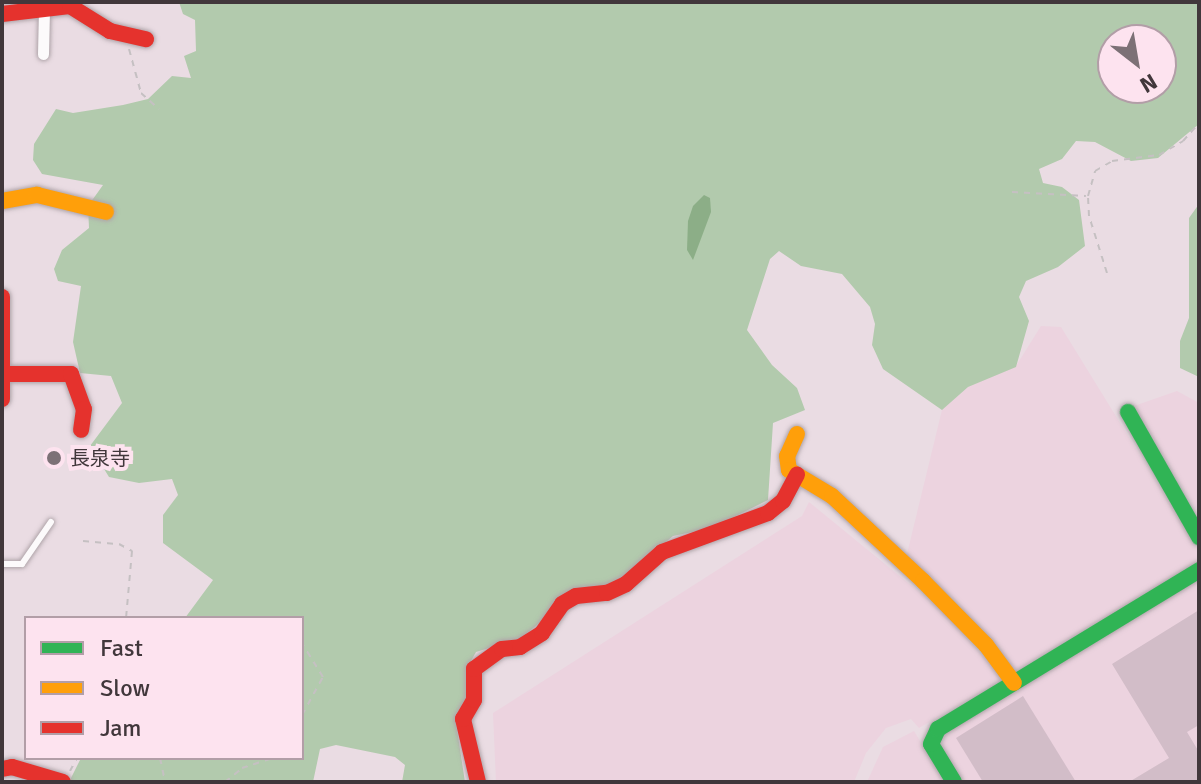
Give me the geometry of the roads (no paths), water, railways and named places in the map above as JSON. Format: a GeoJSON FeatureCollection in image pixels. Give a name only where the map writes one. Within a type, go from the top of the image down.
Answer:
{"type":"FeatureCollection","features":[{"type":"Feature","properties":{"kind":"street"},"geometry":{"type":"LineString","coordinates":[[2,14],[70,6],[93,22],[138,37]]}},
{"type":"Feature","properties":{"kind":"street"},"geometry":{"type":"LineString","coordinates":[[43,54],[44,9]]}},
{"type":"Feature","properties":{"kind":"street"},"geometry":{"type":"LineString","coordinates":[[2,201],[37,195],[106,212]]}},
{"type":"Feature","properties":{"kind":"street"},"geometry":{"type":"LineString","coordinates":[[2,297],[5,374],[2,399]]}},
{"type":"Feature","properties":{"kind":"street"},"geometry":{"type":"LineString","coordinates":[[5,374],[71,374],[84,409],[81,430]]}},
{"type":"Feature","properties":{"kind":"street"},"geometry":{"type":"LineString","coordinates":[[1128,412],[1199,537]]}},
{"type":"Feature","properties":{"kind":"street"},"geometry":{"type":"LineString","coordinates":[[797,434],[787,456],[789,470],[832,496],[923,581],[986,645],[1014,683]]}},
{"type":"Feature","properties":{"kind":"street"},"geometry":{"type":"LineString","coordinates":[[478,782],[463,719],[474,700],[474,669],[502,649],[520,647],[542,633],[562,604],[576,596],[607,593],[626,584],[662,552],[768,513],[783,501],[797,475]]}},
{"type":"Feature","properties":{"kind":"street"},"geometry":{"type":"LineString","coordinates":[[954,782],[933,749],[933,737],[1014,683],[1199,570]]}},
{"type":"Feature","properties":{"kind":"street"},"geometry":{"type":"LineString","coordinates":[[2,769],[12,767],[63,782]]}},
{"type":"Feature","properties":{"kind":"lane"},"geometry":{"type":"LineString","coordinates":[[2,564],[22,564],[51,522]]}},
{"type":"Feature","properties":{"kind":"place","name":"長泉寺"},"geometry":{"type":"Point","coordinates":[54,458]}}]}
